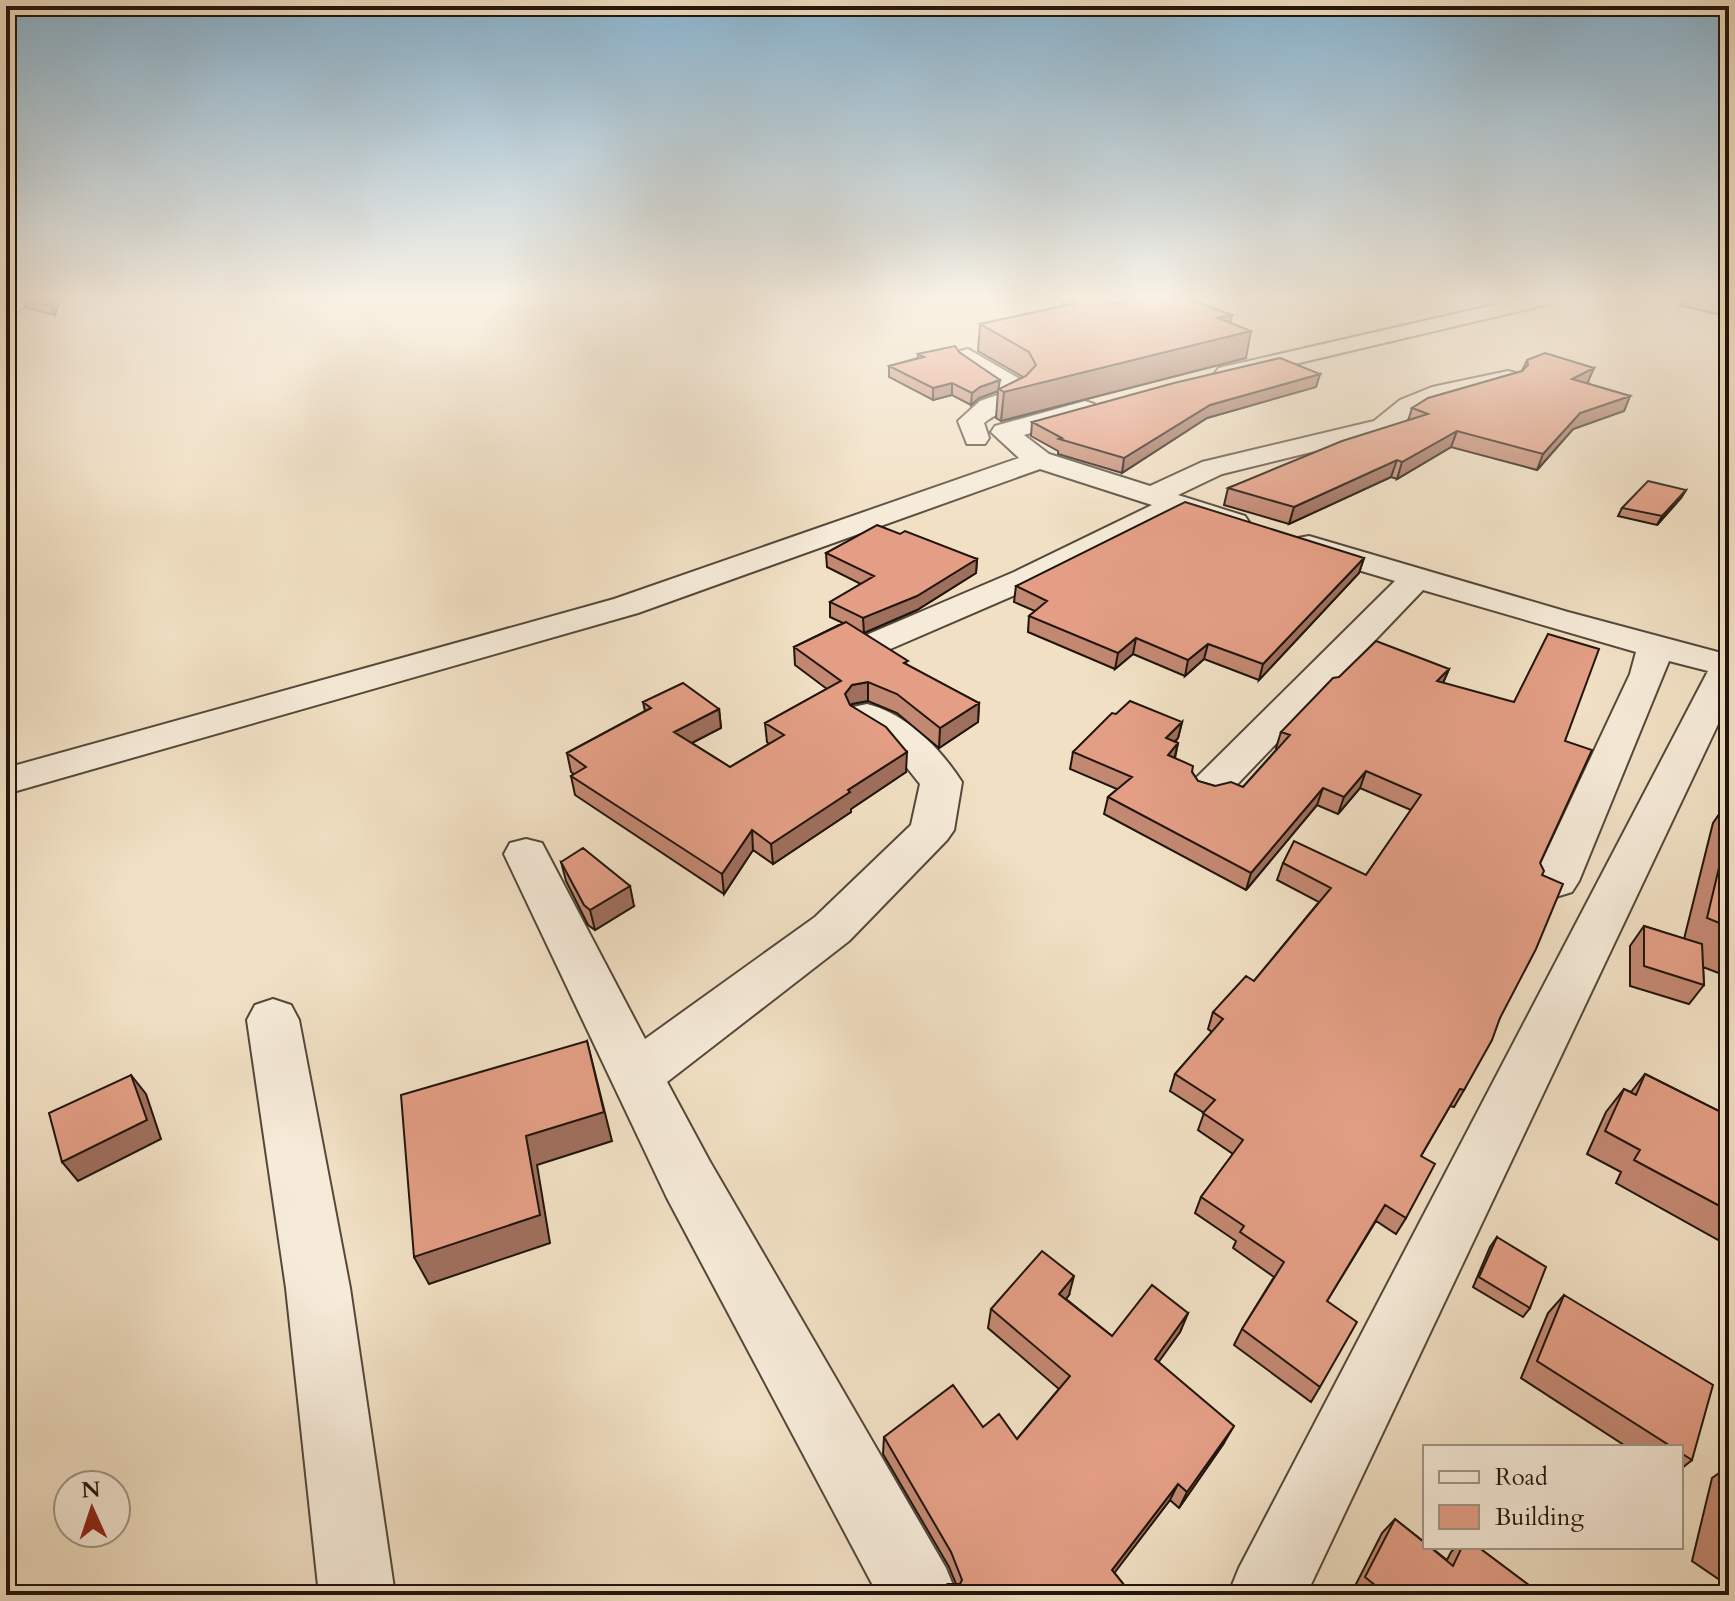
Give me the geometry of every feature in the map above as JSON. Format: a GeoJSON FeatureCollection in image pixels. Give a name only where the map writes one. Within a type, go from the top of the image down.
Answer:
{"type":"FeatureCollection","features":[{"type":"Feature","properties":{"kind":"street"},"geometry":{"type":"LineString","coordinates":[[994,373],[1016,387],[1019,395],[989,406],[971,421],[995,476]]}},
{"type":"Feature","properties":{"kind":"street"},"geometry":{"type":"LineString","coordinates":[[1195,380],[1226,373]]}},
{"type":"Feature","properties":{"kind":"street"},"geometry":{"type":"LineString","coordinates":[[876,643],[1025,579],[1165,500],[1212,468],[1383,427],[1393,416],[1428,395],[1508,378]]}},
{"type":"Feature","properties":{"kind":"street"},"geometry":{"type":"LineString","coordinates":[[976,438],[1107,403]]}},
{"type":"Feature","properties":{"kind":"street"},"geometry":{"type":"LineString","coordinates":[[1004,432],[1039,460],[1262,531]]}},
{"type":"Feature","properties":{"kind":"street"},"geometry":{"type":"LineString","coordinates":[[6,781],[626,606],[1039,460]]}},
{"type":"Feature","properties":{"kind":"street"},"geometry":{"type":"LineString","coordinates":[[1266,1595],[1685,748],[1729,666],[1290,539]]}},
{"type":"Feature","properties":{"kind":"street"},"geometry":{"type":"LineString","coordinates":[[1211,787],[1417,577]]}},
{"type":"Feature","properties":{"kind":"street"},"geometry":{"type":"LineString","coordinates":[[1556,881],[1648,674],[1655,646]]}},
{"type":"Feature","properties":{"kind":"street"},"geometry":{"type":"LineString","coordinates":[[636,1075],[832,929],[932,830],[941,782],[902,736],[867,715]]}},
{"type":"Feature","properties":{"kind":"street"},"geometry":{"type":"LineString","coordinates":[[526,854],[688,1179],[919,1595]]}},
{"type":"Feature","properties":{"kind":"street"},"geometry":{"type":"LineString","coordinates":[[273,1020],[318,1288],[357,1595]]}},
{"type":"Feature","properties":{"kind":"building"},"geometry":{"type":"Polygon","coordinates":[[[902,373],[989,373],[1000,380],[972,393],[952,383],[933,388],[902,373]]]}},
{"type":"Feature","properties":{"kind":"building"},"geometry":{"type":"Polygon","coordinates":[[[1029,373],[1082,373],[1004,392],[999,389],[1029,373]]]}},
{"type":"Feature","properties":{"kind":"building"},"geometry":{"type":"Polygon","coordinates":[[[1218,373],[1320,374],[1210,405],[1124,458],[1059,439],[1062,438],[1032,422],[1218,373]]]}},
{"type":"Feature","properties":{"kind":"building"},"geometry":{"type":"Polygon","coordinates":[[[1516,373],[1585,373],[1572,379],[1630,396],[1580,413],[1543,454],[1457,431],[1402,462],[1397,460],[1294,507],[1228,488],[1342,441],[1428,414],[1412,408],[1428,398],[1516,373]]]}},
{"type":"Feature","properties":{"kind":"building"},"geometry":{"type":"Polygon","coordinates":[[[1648,481],[1686,490],[1662,516],[1622,508],[1648,481]]]}},
{"type":"Feature","properties":{"kind":"building"},"geometry":{"type":"Polygon","coordinates":[[[1185,502],[1364,558],[1263,664],[1208,644],[1188,660],[1136,638],[1118,653],[1029,616],[1047,601],[1016,586],[1185,502]]]}},
{"type":"Feature","properties":{"kind":"building"},"geometry":{"type":"Polygon","coordinates":[[[877,525],[900,534],[905,531],[977,559],[917,596],[863,618],[830,602],[874,576],[826,553],[877,525]]]}},
{"type":"Feature","properties":{"kind":"building"},"geometry":{"type":"Polygon","coordinates":[[[846,622],[908,661],[904,663],[979,703],[940,728],[897,694],[868,682],[852,685],[845,694],[850,705],[886,727],[907,752],[771,844],[752,830],[722,874],[571,776],[586,767],[567,753],[651,708],[643,702],[683,683],[719,709],[674,732],[730,767],[784,735],[765,723],[841,681],[794,647],[846,622]]]}},
{"type":"Feature","properties":{"kind":"building"},"geometry":{"type":"Polygon","coordinates":[[[1548,634],[1599,649],[1565,741],[1592,750],[1540,863],[1544,871],[1542,875],[1563,884],[1492,1040],[1421,1156],[1435,1164],[1406,1218],[1385,1205],[1327,1301],[1357,1322],[1320,1387],[1242,1329],[1284,1262],[1240,1232],[1244,1226],[1201,1197],[1243,1140],[1203,1113],[1215,1100],[1175,1074],[1223,1019],[1213,1012],[1246,976],[1254,981],[1331,888],[1283,863],[1294,841],[1366,875],[1421,795],[1366,771],[1344,797],[1323,788],[1251,873],[1108,797],[1132,777],[1073,752],[1112,713],[1116,714],[1130,701],[1182,722],[1166,738],[1178,743],[1168,755],[1193,766],[1192,772],[1198,781],[1215,786],[1231,782],[1243,787],[1290,735],[1281,732],[1333,678],[1339,677],[1376,641],[1449,669],[1437,681],[1514,702],[1548,634]]]}},
{"type":"Feature","properties":{"kind":"building"},"geometry":{"type":"Polygon","coordinates":[[[1729,826],[1729,927],[1707,918],[1729,826]]]}},
{"type":"Feature","properties":{"kind":"building"},"geometry":{"type":"Polygon","coordinates":[[[583,848],[630,886],[590,910],[584,905],[561,862],[583,848]]]}},
{"type":"Feature","properties":{"kind":"building"},"geometry":{"type":"Polygon","coordinates":[[[1644,926],[1702,944],[1704,985],[1644,966],[1644,926]]]}},
{"type":"Feature","properties":{"kind":"building"},"geometry":{"type":"Polygon","coordinates":[[[587,1041],[604,1112],[526,1136],[540,1215],[414,1257],[401,1095],[587,1041]]]}},
{"type":"Feature","properties":{"kind":"building"},"geometry":{"type":"Polygon","coordinates":[[[1645,1074],[1729,1116],[1729,1211],[1634,1160],[1640,1150],[1605,1131],[1624,1089],[1636,1095],[1645,1074]]]}},
{"type":"Feature","properties":{"kind":"building"},"geometry":{"type":"Polygon","coordinates":[[[131,1075],[147,1120],[62,1162],[49,1113],[131,1075]]]}},
{"type":"Feature","properties":{"kind":"building"},"geometry":{"type":"Polygon","coordinates":[[[1497,1237],[1546,1267],[1530,1308],[1479,1277],[1497,1237]]]}},
{"type":"Feature","properties":{"kind":"building"},"geometry":{"type":"Polygon","coordinates":[[[1042,1251],[1074,1276],[1059,1294],[1112,1336],[1152,1285],[1188,1313],[1155,1359],[1234,1426],[1187,1492],[1178,1484],[1112,1570],[1132,1595],[955,1595],[948,1584],[960,1584],[962,1580],[951,1552],[884,1437],[953,1385],[983,1427],[999,1414],[1017,1439],[1070,1376],[991,1309],[1042,1251]]]}},
{"type":"Feature","properties":{"kind":"building"},"geometry":{"type":"Polygon","coordinates":[[[1564,1295],[1713,1385],[1692,1460],[1683,1454],[1683,1445],[1669,1445],[1537,1361],[1564,1295]]]}},
{"type":"Feature","properties":{"kind":"building"},"geometry":{"type":"Polygon","coordinates":[[[1729,1507],[1729,1549],[1721,1543],[1729,1507]]]}},
{"type":"Feature","properties":{"kind":"building"},"geometry":{"type":"Polygon","coordinates":[[[1395,1519],[1423,1541],[1423,1549],[1432,1549],[1453,1566],[1461,1549],[1481,1549],[1542,1595],[1387,1595],[1365,1577],[1395,1519]]]}}]}
